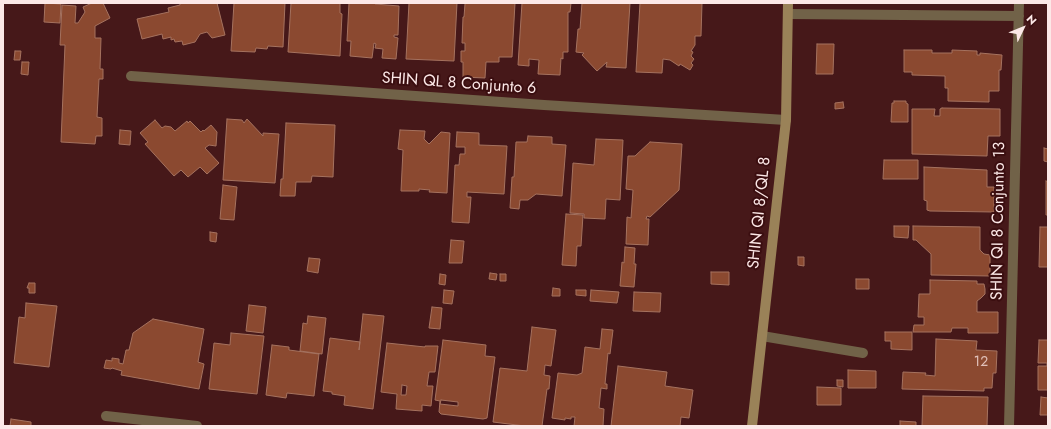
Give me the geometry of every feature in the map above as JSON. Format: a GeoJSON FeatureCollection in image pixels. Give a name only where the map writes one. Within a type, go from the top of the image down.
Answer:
{"type":"FeatureCollection","features":[{"type":"Feature","properties":{"kind":"street","name":"SHIN QI 8/QL 8"},"geometry":{"type":"LineString","coordinates":[[752,426],[786,120],[788,3]]}},
{"type":"Feature","properties":{"kind":"street","name":"SHIN QI 8 Conjunto 13"},"geometry":{"type":"LineString","coordinates":[[1009,426],[1019,3]]}},
{"type":"Feature","properties":{"kind":"street"},"geometry":{"type":"LineString","coordinates":[[788,14],[1019,16]]}},
{"type":"Feature","properties":{"kind":"street","name":"SHIN QL 8 Conjunto 6"},"geometry":{"type":"LineString","coordinates":[[131,76],[544,105],[786,120]]}},
{"type":"Feature","properties":{"kind":"street"},"geometry":{"type":"LineString","coordinates":[[762,336],[863,353]]}},
{"type":"Feature","properties":{"kind":"street"},"geometry":{"type":"LineString","coordinates":[[106,416],[198,426]]}},
{"type":"Feature","properties":{"kind":"building"},"geometry":{"type":"Polygon","coordinates":[[[45,3],[61,4],[60,23],[44,22],[45,3]]]}},
{"type":"Feature","properties":{"kind":"building"},"geometry":{"type":"Polygon","coordinates":[[[92,3],[103,3],[110,18],[95,26],[95,38],[101,38],[100,69],[103,69],[103,79],[99,79],[97,117],[102,118],[102,136],[96,136],[95,144],[61,142],[65,45],[60,45],[62,5],[76,6],[75,23],[78,23],[85,12],[83,7],[92,3]]]}},
{"type":"Feature","properties":{"kind":"building"},"geometry":{"type":"Polygon","coordinates":[[[180,3],[217,3],[225,35],[212,38],[207,32],[200,34],[195,42],[183,45],[182,41],[175,42],[174,39],[171,40],[171,37],[163,39],[162,34],[142,39],[137,19],[169,12],[168,8],[180,5],[180,3]]]}},
{"type":"Feature","properties":{"kind":"building"},"geometry":{"type":"Polygon","coordinates":[[[234,3],[285,3],[283,47],[268,46],[267,49],[256,48],[255,52],[231,51],[234,3]]]}},
{"type":"Feature","properties":{"kind":"building"},"geometry":{"type":"Polygon","coordinates":[[[291,3],[340,3],[340,13],[342,14],[340,56],[288,52],[291,3]]]}},
{"type":"Feature","properties":{"kind":"building"},"geometry":{"type":"Polygon","coordinates":[[[349,3],[375,3],[399,6],[398,35],[394,35],[394,37],[398,38],[396,59],[382,58],[383,49],[375,48],[376,44],[374,43],[372,58],[350,56],[351,41],[347,41],[349,3]]]}},
{"type":"Feature","properties":{"kind":"building"},"geometry":{"type":"Polygon","coordinates":[[[409,3],[457,3],[454,61],[406,59],[409,3]]]}},
{"type":"Feature","properties":{"kind":"building"},"geometry":{"type":"Polygon","coordinates":[[[464,3],[515,3],[512,57],[499,57],[499,62],[486,62],[485,78],[463,77],[461,51],[465,51],[465,43],[462,43],[464,3]]]}},
{"type":"Feature","properties":{"kind":"building"},"geometry":{"type":"Polygon","coordinates":[[[522,3],[571,3],[570,12],[568,12],[568,52],[563,52],[563,59],[561,58],[560,75],[538,74],[539,60],[529,59],[529,66],[518,65],[522,3]]]}},
{"type":"Feature","properties":{"kind":"building"},"geometry":{"type":"Polygon","coordinates":[[[582,3],[630,3],[626,68],[606,67],[607,62],[597,71],[582,55],[584,53],[576,52],[582,3]]]}},
{"type":"Feature","properties":{"kind":"building"},"geometry":{"type":"Polygon","coordinates":[[[640,3],[702,3],[701,36],[695,36],[695,45],[691,51],[693,52],[691,56],[694,59],[691,63],[693,65],[690,70],[680,64],[679,66],[670,60],[663,59],[662,73],[636,72],[640,3]]]}},
{"type":"Feature","properties":{"kind":"building"},"geometry":{"type":"Polygon","coordinates":[[[817,44],[834,44],[833,74],[816,74],[817,44]]]}},
{"type":"Feature","properties":{"kind":"building"},"geometry":{"type":"Polygon","coordinates":[[[904,50],[932,50],[932,53],[952,53],[952,50],[977,51],[977,55],[980,55],[980,53],[1002,55],[1001,70],[999,70],[999,91],[989,91],[989,102],[948,101],[948,88],[945,88],[945,76],[912,75],[912,72],[904,72],[904,50]]]}},
{"type":"Feature","properties":{"kind":"building"},"geometry":{"type":"Polygon","coordinates":[[[15,51],[21,51],[20,60],[14,60],[15,51]]]}},
{"type":"Feature","properties":{"kind":"building"},"geometry":{"type":"Polygon","coordinates":[[[22,62],[29,62],[28,75],[21,74],[22,62]]]}},
{"type":"Feature","properties":{"kind":"building"},"geometry":{"type":"Polygon","coordinates":[[[894,101],[906,101],[908,104],[908,122],[891,122],[892,103],[894,103],[894,101]]]}},
{"type":"Feature","properties":{"kind":"building"},"geometry":{"type":"Polygon","coordinates":[[[843,102],[844,108],[835,109],[835,103],[843,102]]]}},
{"type":"Feature","properties":{"kind":"building"},"geometry":{"type":"Polygon","coordinates":[[[912,109],[935,109],[934,116],[940,116],[940,109],[1000,109],[1000,136],[988,136],[987,156],[912,154],[912,109]]]}},
{"type":"Feature","properties":{"kind":"building"},"geometry":{"type":"Polygon","coordinates":[[[227,119],[242,120],[244,123],[247,119],[263,136],[263,133],[279,134],[275,183],[223,180],[227,119]]]}},
{"type":"Feature","properties":{"kind":"building"},"geometry":{"type":"Polygon","coordinates":[[[155,120],[162,128],[165,126],[171,127],[175,131],[187,121],[188,123],[190,121],[201,132],[211,125],[217,132],[216,146],[209,145],[205,148],[219,163],[207,174],[200,167],[188,177],[181,170],[174,176],[145,144],[148,142],[140,133],[155,120]]]}},
{"type":"Feature","properties":{"kind":"building"},"geometry":{"type":"Polygon","coordinates":[[[286,123],[335,125],[333,177],[312,176],[311,182],[296,182],[295,196],[280,196],[281,179],[283,179],[286,123]]]}},
{"type":"Feature","properties":{"kind":"building"},"geometry":{"type":"Polygon","coordinates":[[[120,130],[131,131],[130,145],[119,144],[120,130]]]}},
{"type":"Feature","properties":{"kind":"building"},"geometry":{"type":"Polygon","coordinates":[[[400,130],[425,131],[424,139],[429,144],[441,132],[450,133],[447,193],[429,192],[430,190],[419,189],[419,191],[401,191],[403,150],[398,149],[400,130]]]}},
{"type":"Feature","properties":{"kind":"building"},"geometry":{"type":"Polygon","coordinates":[[[457,132],[479,133],[479,145],[507,146],[504,194],[467,192],[467,197],[471,197],[469,223],[452,222],[455,165],[459,165],[460,154],[465,154],[465,147],[456,147],[457,132]]]}},
{"type":"Feature","properties":{"kind":"building"},"geometry":{"type":"Polygon","coordinates":[[[528,136],[552,137],[552,144],[566,145],[562,196],[536,194],[528,200],[520,200],[519,209],[510,208],[516,142],[527,142],[528,136]]]}},
{"type":"Feature","properties":{"kind":"building"},"geometry":{"type":"Polygon","coordinates":[[[596,139],[623,140],[620,200],[606,199],[605,219],[584,218],[584,214],[570,213],[573,163],[594,165],[596,139]]]}},
{"type":"Feature","properties":{"kind":"building"},"geometry":{"type":"Polygon","coordinates":[[[650,142],[682,144],[679,190],[650,217],[647,216],[646,219],[649,219],[648,245],[626,244],[627,217],[631,218],[633,190],[626,189],[628,156],[635,156],[650,142]]]}},
{"type":"Feature","properties":{"kind":"building"},"geometry":{"type":"Polygon","coordinates":[[[1044,148],[1048,149],[1048,162],[1044,161],[1044,148]]]}},
{"type":"Feature","properties":{"kind":"building"},"geometry":{"type":"Polygon","coordinates":[[[884,160],[918,160],[918,179],[883,179],[884,160]]]}},
{"type":"Feature","properties":{"kind":"building"},"geometry":{"type":"Polygon","coordinates":[[[924,167],[987,170],[987,187],[994,187],[994,212],[927,210],[927,201],[924,200],[924,167]]]}},
{"type":"Feature","properties":{"kind":"building"},"geometry":{"type":"Polygon","coordinates":[[[1046,181],[1048,182],[1048,215],[1046,215],[1046,181]]]}},
{"type":"Feature","properties":{"kind":"building"},"geometry":{"type":"Polygon","coordinates":[[[223,185],[237,187],[234,220],[220,219],[223,185]]]}},
{"type":"Feature","properties":{"kind":"building"},"geometry":{"type":"Polygon","coordinates":[[[566,214],[583,215],[581,246],[577,246],[576,266],[562,265],[566,214]]]}},
{"type":"Feature","properties":{"kind":"building"},"geometry":{"type":"Polygon","coordinates":[[[894,226],[909,226],[908,238],[894,237],[894,226]]]}},
{"type":"Feature","properties":{"kind":"building"},"geometry":{"type":"Polygon","coordinates":[[[913,226],[980,227],[980,250],[984,254],[990,255],[990,276],[931,275],[931,254],[916,240],[913,240],[913,226]]]}},
{"type":"Feature","properties":{"kind":"building"},"geometry":{"type":"Polygon","coordinates":[[[1040,227],[1048,227],[1048,267],[1039,267],[1040,227]]]}},
{"type":"Feature","properties":{"kind":"building"},"geometry":{"type":"Polygon","coordinates":[[[210,232],[217,233],[216,242],[210,241],[210,232]]]}},
{"type":"Feature","properties":{"kind":"building"},"geometry":{"type":"Polygon","coordinates":[[[451,240],[464,241],[462,263],[449,263],[451,240]]]}},
{"type":"Feature","properties":{"kind":"building"},"geometry":{"type":"Polygon","coordinates":[[[625,247],[635,248],[634,264],[636,264],[634,287],[620,286],[625,247]]]}},
{"type":"Feature","properties":{"kind":"building"},"geometry":{"type":"Polygon","coordinates":[[[798,257],[804,257],[804,266],[798,265],[798,257]]]}},
{"type":"Feature","properties":{"kind":"building"},"geometry":{"type":"Polygon","coordinates":[[[309,258],[320,259],[318,273],[307,271],[309,258]]]}},
{"type":"Feature","properties":{"kind":"building"},"geometry":{"type":"Polygon","coordinates":[[[711,272],[729,272],[729,285],[711,284],[711,272]]]}},
{"type":"Feature","properties":{"kind":"building"},"geometry":{"type":"Polygon","coordinates":[[[490,273],[497,274],[496,280],[489,279],[490,273]]]}},
{"type":"Feature","properties":{"kind":"building"},"geometry":{"type":"Polygon","coordinates":[[[440,274],[446,275],[445,285],[439,284],[440,274]]]}},
{"type":"Feature","properties":{"kind":"building"},"geometry":{"type":"Polygon","coordinates":[[[500,274],[506,274],[506,281],[500,281],[500,274]]]}},
{"type":"Feature","properties":{"kind":"building"},"geometry":{"type":"Polygon","coordinates":[[[856,279],[869,279],[869,289],[856,289],[856,279]]]}},
{"type":"Feature","properties":{"kind":"building"},"geometry":{"type":"Polygon","coordinates":[[[930,280],[977,281],[977,284],[984,284],[985,294],[977,301],[977,312],[998,312],[998,333],[968,333],[968,328],[952,328],[951,332],[913,332],[914,325],[924,325],[924,317],[918,317],[919,294],[930,294],[930,280]]]}},
{"type":"Feature","properties":{"kind":"building"},"geometry":{"type":"Polygon","coordinates":[[[29,283],[35,283],[35,293],[29,293],[29,288],[27,288],[29,283]]]}},
{"type":"Feature","properties":{"kind":"building"},"geometry":{"type":"Polygon","coordinates":[[[553,288],[560,289],[560,296],[552,296],[553,288]]]}},
{"type":"Feature","properties":{"kind":"building"},"geometry":{"type":"Polygon","coordinates":[[[444,290],[454,291],[452,304],[443,303],[444,290]]]}},
{"type":"Feature","properties":{"kind":"building"},"geometry":{"type":"Polygon","coordinates":[[[576,290],[586,290],[586,296],[576,295],[576,290]]]}},
{"type":"Feature","properties":{"kind":"building"},"geometry":{"type":"Polygon","coordinates":[[[591,290],[619,292],[617,303],[590,301],[591,290]]]}},
{"type":"Feature","properties":{"kind":"building"},"geometry":{"type":"Polygon","coordinates":[[[634,292],[661,293],[660,312],[633,311],[634,292]]]}},
{"type":"Feature","properties":{"kind":"building"},"geometry":{"type":"Polygon","coordinates":[[[26,303],[57,306],[49,367],[14,363],[19,317],[25,318],[26,303]]]}},
{"type":"Feature","properties":{"kind":"building"},"geometry":{"type":"Polygon","coordinates":[[[249,305],[266,307],[263,333],[246,331],[249,305]]]}},
{"type":"Feature","properties":{"kind":"building"},"geometry":{"type":"Polygon","coordinates":[[[432,307],[442,308],[440,329],[429,328],[432,307]]]}},
{"type":"Feature","properties":{"kind":"building"},"geometry":{"type":"Polygon","coordinates":[[[363,314],[384,316],[373,409],[344,405],[345,396],[323,391],[330,338],[360,342],[363,314]]]}},
{"type":"Feature","properties":{"kind":"building"},"geometry":{"type":"Polygon","coordinates":[[[308,316],[326,318],[322,354],[300,351],[303,323],[307,324],[308,316]]]}},
{"type":"Feature","properties":{"kind":"building"},"geometry":{"type":"Polygon","coordinates":[[[153,319],[204,329],[198,362],[204,364],[199,389],[121,375],[122,371],[112,368],[104,368],[106,360],[112,361],[112,358],[119,359],[119,363],[123,364],[126,350],[129,350],[133,333],[153,319]]]}},
{"type":"Feature","properties":{"kind":"building"},"geometry":{"type":"Polygon","coordinates":[[[532,327],[556,330],[551,366],[545,365],[544,375],[550,376],[542,426],[525,426],[493,422],[500,368],[527,371],[532,327]]]}},
{"type":"Feature","properties":{"kind":"building"},"geometry":{"type":"Polygon","coordinates":[[[602,329],[613,330],[610,354],[608,353],[605,384],[607,384],[607,389],[601,388],[599,408],[604,409],[603,426],[574,426],[575,417],[571,417],[571,419],[565,418],[565,420],[552,418],[558,373],[577,375],[582,373],[585,347],[600,349],[602,329]]]}},
{"type":"Feature","properties":{"kind":"building"},"geometry":{"type":"Polygon","coordinates":[[[885,332],[912,332],[912,350],[891,349],[891,341],[885,341],[885,332]]]}},
{"type":"Feature","properties":{"kind":"building"},"geometry":{"type":"Polygon","coordinates":[[[231,333],[264,336],[257,394],[209,389],[214,343],[230,345],[231,333]]]}},
{"type":"Feature","properties":{"kind":"building"},"geometry":{"type":"Polygon","coordinates":[[[936,339],[977,341],[976,350],[997,351],[996,373],[993,373],[992,388],[984,388],[984,391],[902,389],[903,372],[926,373],[925,375],[935,376],[936,339]]]}},
{"type":"Feature","properties":{"kind":"building"},"geometry":{"type":"Polygon","coordinates":[[[443,340],[486,345],[485,356],[495,357],[487,418],[483,419],[441,414],[439,412],[440,401],[435,400],[443,340]],[[441,400],[440,404],[458,406],[458,402],[441,400]]]}},
{"type":"Feature","properties":{"kind":"building"},"geometry":{"type":"Polygon","coordinates":[[[1039,340],[1048,340],[1048,390],[1038,390],[1038,366],[1047,366],[1047,363],[1038,363],[1039,340]]]}},
{"type":"Feature","properties":{"kind":"building"},"geometry":{"type":"Polygon","coordinates":[[[387,343],[425,347],[438,346],[435,372],[429,372],[427,386],[433,386],[431,406],[422,405],[422,411],[396,409],[397,394],[381,392],[387,343]],[[402,385],[401,395],[406,395],[407,386],[402,385]]]}},
{"type":"Feature","properties":{"kind":"building"},"geometry":{"type":"Polygon","coordinates":[[[272,345],[289,347],[289,350],[319,354],[314,396],[287,393],[286,398],[266,395],[272,345]]]}},
{"type":"Feature","properties":{"kind":"building"},"geometry":{"type":"Polygon","coordinates":[[[618,366],[667,372],[665,386],[693,390],[689,418],[681,417],[680,426],[611,426],[618,366]]]}},
{"type":"Feature","properties":{"kind":"building"},"geometry":{"type":"Polygon","coordinates":[[[848,370],[876,371],[876,388],[848,388],[848,370]]]}},
{"type":"Feature","properties":{"kind":"building"},"geometry":{"type":"Polygon","coordinates":[[[837,380],[843,380],[843,387],[837,386],[837,380]]]}},
{"type":"Feature","properties":{"kind":"building"},"geometry":{"type":"Polygon","coordinates":[[[817,387],[841,388],[841,405],[817,405],[817,387]]]}},
{"type":"Feature","properties":{"kind":"building"},"geometry":{"type":"Polygon","coordinates":[[[923,396],[988,397],[987,426],[922,426],[923,396]]]}},
{"type":"Feature","properties":{"kind":"building"},"geometry":{"type":"Polygon","coordinates":[[[1041,397],[1048,398],[1048,415],[1040,415],[1041,397]]]}},
{"type":"Feature","properties":{"kind":"building"},"geometry":{"type":"Polygon","coordinates":[[[11,419],[31,422],[31,426],[10,426],[11,419]]]}},
{"type":"Feature","properties":{"kind":"building"},"geometry":{"type":"Polygon","coordinates":[[[900,421],[916,422],[916,426],[900,426],[900,421]]]}}]}
